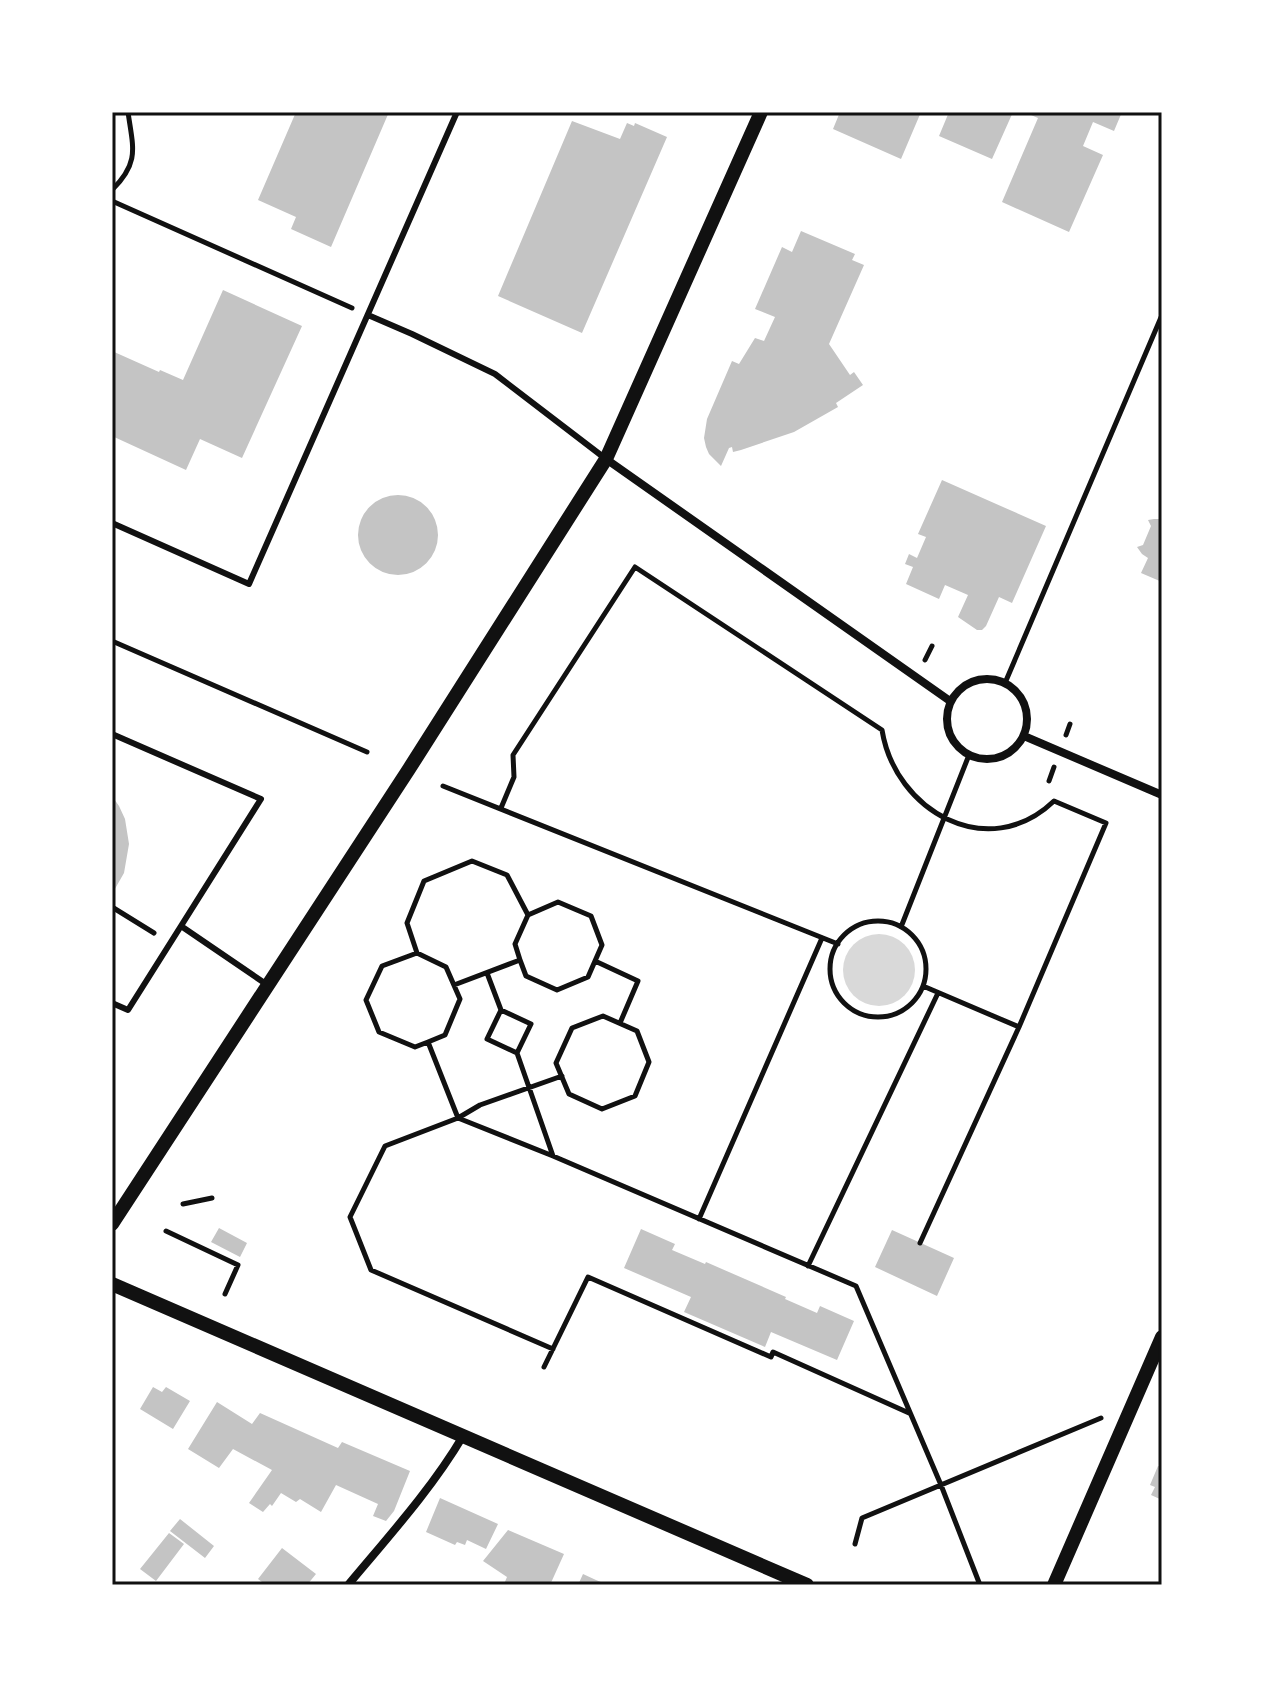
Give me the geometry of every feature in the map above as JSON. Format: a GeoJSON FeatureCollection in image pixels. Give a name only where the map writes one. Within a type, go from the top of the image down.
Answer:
{"type":"FeatureCollection","features":[{"type":"Feature","properties":{"kind":"street"},"geometry":{"type":"LineString","coordinates":[[112,1224],[409,769],[606,459],[761,112]]}},
{"type":"Feature","properties":{"kind":"street"},"geometry":{"type":"LineString","coordinates":[[606,459],[950,701]]}},
{"type":"Feature","properties":{"kind":"street"},"geometry":{"type":"LineString","coordinates":[[981,678],[993,678],[1005,683],[1016,690],[1023,700],[1027,712],[1024,736],[1007,755],[982,759],[969,755],[959,748],[947,726],[950,701],[958,690],[981,678]]}},
{"type":"Feature","properties":{"kind":"street"},"geometry":{"type":"LineString","coordinates":[[1024,736],[1162,795]]}},
{"type":"Feature","properties":{"kind":"street"},"geometry":{"type":"LineString","coordinates":[[112,1284],[807,1585]]}},
{"type":"Feature","properties":{"kind":"street"},"geometry":{"type":"LineString","coordinates":[[1054,1585],[1162,1337]]}},
{"type":"Feature","properties":{"kind":"street"},"geometry":{"type":"LineString","coordinates":[[348,1585],[449,1460],[463,1436]]}},
{"type":"Feature","properties":{"kind":"lane"},"geometry":{"type":"LineString","coordinates":[[112,523],[249,584],[457,112]]}},
{"type":"Feature","properties":{"kind":"lane"},"geometry":{"type":"LineString","coordinates":[[368,315],[495,374],[606,459]]}},
{"type":"Feature","properties":{"kind":"lane"},"geometry":{"type":"LineString","coordinates":[[112,734],[261,799],[128,1010],[112,1003]]}},
{"type":"Feature","properties":{"kind":"lane"},"geometry":{"type":"LineString","coordinates":[[181,926],[268,986]]}},
{"type":"Feature","properties":{"kind":"path"},"geometry":{"type":"LineString","coordinates":[[112,190],[123,178],[133,158],[128,112]]}},
{"type":"Feature","properties":{"kind":"path"},"geometry":{"type":"LineString","coordinates":[[112,201],[368,315]]}},
{"type":"Feature","properties":{"kind":"path"},"geometry":{"type":"LineString","coordinates":[[1005,683],[1162,315]]}},
{"type":"Feature","properties":{"kind":"path"},"geometry":{"type":"LineString","coordinates":[[501,808],[514,777],[513,755],[635,567],[882,730],[886,752],[899,778],[918,800],[945,818],[975,829],[1008,826],[1029,820],[1054,801],[1106,823],[1019,1027],[920,1243]]}},
{"type":"Feature","properties":{"kind":"path"},"geometry":{"type":"LineString","coordinates":[[112,641],[367,752]]}},
{"type":"Feature","properties":{"kind":"path"},"geometry":{"type":"LineString","coordinates":[[901,927],[969,755]]}},
{"type":"Feature","properties":{"kind":"path"},"geometry":{"type":"LineString","coordinates":[[443,786],[838,944]]}},
{"type":"Feature","properties":{"kind":"path"},"geometry":{"type":"LineString","coordinates":[[417,953],[382,966],[366,1000],[379,1032],[415,1047],[445,1035],[460,999],[446,967],[417,953],[407,923],[424,881],[472,861],[507,875],[528,915]]}},
{"type":"Feature","properties":{"kind":"path"},"geometry":{"type":"LineString","coordinates":[[558,902],[591,916],[602,945],[588,977],[557,990],[526,976],[520,960],[515,944],[528,915],[558,902]]}},
{"type":"Feature","properties":{"kind":"path"},"geometry":{"type":"LineString","coordinates":[[871,922],[901,927],[912,935],[921,948],[926,967],[923,986],[911,1004],[895,1014],[884,1017],[860,1014],[843,1001],[833,985],[831,964],[838,944],[855,928],[871,922]]}},
{"type":"Feature","properties":{"kind":"path"},"geometry":{"type":"LineString","coordinates":[[699,1219],[822,938]]}},
{"type":"Feature","properties":{"kind":"path"},"geometry":{"type":"LineString","coordinates":[[454,985],[520,960]]}},
{"type":"Feature","properties":{"kind":"path"},"geometry":{"type":"LineString","coordinates":[[595,961],[638,981],[620,1023]]}},
{"type":"Feature","properties":{"kind":"path"},"geometry":{"type":"LineString","coordinates":[[487,973],[501,1010],[531,1024],[517,1053],[553,1156]]}},
{"type":"Feature","properties":{"kind":"path"},"geometry":{"type":"LineString","coordinates":[[923,986],[1019,1027]]}},
{"type":"Feature","properties":{"kind":"path"},"geometry":{"type":"LineString","coordinates":[[808,1266],[938,993]]}},
{"type":"Feature","properties":{"kind":"path"},"geometry":{"type":"LineString","coordinates":[[501,1010],[487,1039],[517,1053]]}},
{"type":"Feature","properties":{"kind":"path"},"geometry":{"type":"LineString","coordinates":[[603,1016],[637,1031],[649,1062],[635,1096],[602,1109],[569,1094],[562,1076],[556,1063],[572,1028],[603,1016]]}},
{"type":"Feature","properties":{"kind":"path"},"geometry":{"type":"LineString","coordinates":[[428,1042],[458,1118],[856,1286],[980,1585]]}},
{"type":"Feature","properties":{"kind":"path"},"geometry":{"type":"LineString","coordinates":[[553,1349],[371,1270],[350,1217],[385,1146],[458,1118],[480,1105],[562,1076]]}},
{"type":"Feature","properties":{"kind":"path"},"geometry":{"type":"LineString","coordinates":[[183,1204],[212,1198]]}},
{"type":"Feature","properties":{"kind":"path"},"geometry":{"type":"LineString","coordinates":[[166,1231],[238,1265],[225,1294]]}},
{"type":"Feature","properties":{"kind":"path"},"geometry":{"type":"LineString","coordinates":[[544,1367],[588,1277],[771,1357],[773,1352],[910,1414]]}},
{"type":"Feature","properties":{"kind":"path"},"geometry":{"type":"LineString","coordinates":[[855,1544],[862,1518],[1111,1414],[1118,1439]]}},
{"type":"Feature","properties":{"kind":"shaded area"},"geometry":{"type":"Polygon","coordinates":[[[879,934],[899,940],[909,950],[915,970],[909,990],[899,1000],[879,1006],[859,1000],[849,990],[843,970],[849,950],[859,940],[879,934]]]}},
{"type":"Feature","properties":{"kind":"building"},"geometry":{"type":"Polygon","coordinates":[[[296,112],[389,112],[331,247],[291,229],[296,217],[258,200],[296,112]]]}},
{"type":"Feature","properties":{"kind":"building"},"geometry":{"type":"Polygon","coordinates":[[[840,112],[921,112],[901,159],[833,129],[840,112]]]}},
{"type":"Feature","properties":{"kind":"building"},"geometry":{"type":"Polygon","coordinates":[[[949,112],[1013,112],[992,159],[939,136],[949,112]]]}},
{"type":"Feature","properties":{"kind":"building"},"geometry":{"type":"Polygon","coordinates":[[[1024,112],[1122,112],[1114,131],[1093,122],[1083,146],[1103,155],[1069,232],[1002,202],[1038,118],[1024,112]]]}},
{"type":"Feature","properties":{"kind":"building"},"geometry":{"type":"Polygon","coordinates":[[[572,121],[620,139],[627,123],[634,126],[635,123],[667,137],[582,333],[498,296],[572,121]]]}},
{"type":"Feature","properties":{"kind":"building"},"geometry":{"type":"Polygon","coordinates":[[[801,231],[855,254],[852,260],[864,265],[829,344],[850,375],[854,372],[863,385],[836,403],[838,407],[794,432],[733,452],[732,447],[729,448],[721,466],[706,447],[707,419],[732,361],[739,364],[755,338],[764,341],[775,317],[755,309],[782,247],[792,252],[801,231]]]}},
{"type":"Feature","properties":{"kind":"building"},"geometry":{"type":"Polygon","coordinates":[[[223,290],[302,326],[242,458],[200,439],[186,470],[112,436],[112,351],[183,380],[223,290]]]}},
{"type":"Feature","properties":{"kind":"building"},"geometry":{"type":"Polygon","coordinates":[[[942,480],[1046,526],[1012,603],[999,597],[982,630],[958,617],[968,595],[945,585],[939,599],[906,584],[913,567],[905,564],[909,554],[917,558],[926,537],[918,534],[942,480]]]}},
{"type":"Feature","properties":{"kind":"building"},"geometry":{"type":"Polygon","coordinates":[[[398,495],[413,498],[426,507],[435,520],[438,535],[435,550],[426,563],[413,572],[398,575],[383,572],[370,563],[361,550],[358,535],[361,520],[370,507],[383,498],[398,495]]]}},
{"type":"Feature","properties":{"kind":"building"},"geometry":{"type":"Polygon","coordinates":[[[1162,519],[1162,582],[1141,573],[1148,558],[1137,547],[1143,545],[1151,526],[1148,520],[1162,519]]]}},
{"type":"Feature","properties":{"kind":"building"},"geometry":{"type":"Polygon","coordinates":[[[112,796],[125,819],[129,844],[124,873],[112,894],[112,796]]]}},
{"type":"Feature","properties":{"kind":"building"},"geometry":{"type":"Polygon","coordinates":[[[219,1228],[247,1243],[240,1257],[211,1242],[219,1228]]]}},
{"type":"Feature","properties":{"kind":"building"},"geometry":{"type":"Polygon","coordinates":[[[641,1229],[675,1244],[672,1250],[706,1262],[817,1313],[820,1306],[854,1321],[837,1360],[771,1332],[765,1347],[684,1312],[691,1297],[624,1268],[641,1229]]]}},
{"type":"Feature","properties":{"kind":"building"},"geometry":{"type":"Polygon","coordinates":[[[892,1230],[954,1258],[937,1296],[875,1267],[892,1230]]]}},
{"type":"Feature","properties":{"kind":"building"},"geometry":{"type":"Polygon","coordinates":[[[153,1387],[162,1392],[166,1387],[190,1401],[173,1429],[140,1409],[153,1387]]]}},
{"type":"Feature","properties":{"kind":"building"},"geometry":{"type":"Polygon","coordinates":[[[217,1402],[252,1424],[260,1413],[338,1448],[342,1442],[410,1471],[394,1511],[386,1521],[373,1516],[378,1504],[336,1485],[321,1512],[300,1499],[296,1502],[281,1493],[272,1506],[270,1504],[263,1512],[249,1503],[272,1470],[233,1449],[219,1468],[188,1449],[217,1402]]]}},
{"type":"Feature","properties":{"kind":"building"},"geometry":{"type":"Polygon","coordinates":[[[1158,1466],[1162,1467],[1162,1500],[1151,1495],[1155,1487],[1150,1485],[1158,1466]]]}},
{"type":"Feature","properties":{"kind":"building"},"geometry":{"type":"Polygon","coordinates":[[[440,1498],[498,1524],[486,1549],[467,1540],[465,1545],[457,1542],[455,1545],[426,1532],[440,1498]]]}},
{"type":"Feature","properties":{"kind":"building"},"geometry":{"type":"Polygon","coordinates":[[[180,1519],[214,1546],[205,1558],[170,1531],[180,1519]]]}},
{"type":"Feature","properties":{"kind":"building"},"geometry":{"type":"Polygon","coordinates":[[[508,1530],[564,1554],[550,1585],[504,1584],[507,1577],[483,1561],[508,1530]]]}},
{"type":"Feature","properties":{"kind":"building"},"geometry":{"type":"Polygon","coordinates":[[[169,1533],[184,1544],[156,1581],[140,1569],[169,1533]]]}},
{"type":"Feature","properties":{"kind":"building"},"geometry":{"type":"Polygon","coordinates":[[[282,1548],[316,1574],[307,1585],[266,1585],[258,1579],[282,1548]]]}},
{"type":"Feature","properties":{"kind":"building"},"geometry":{"type":"Polygon","coordinates":[[[583,1574],[596,1580],[608,1585],[578,1585],[583,1574]]]}}]}
